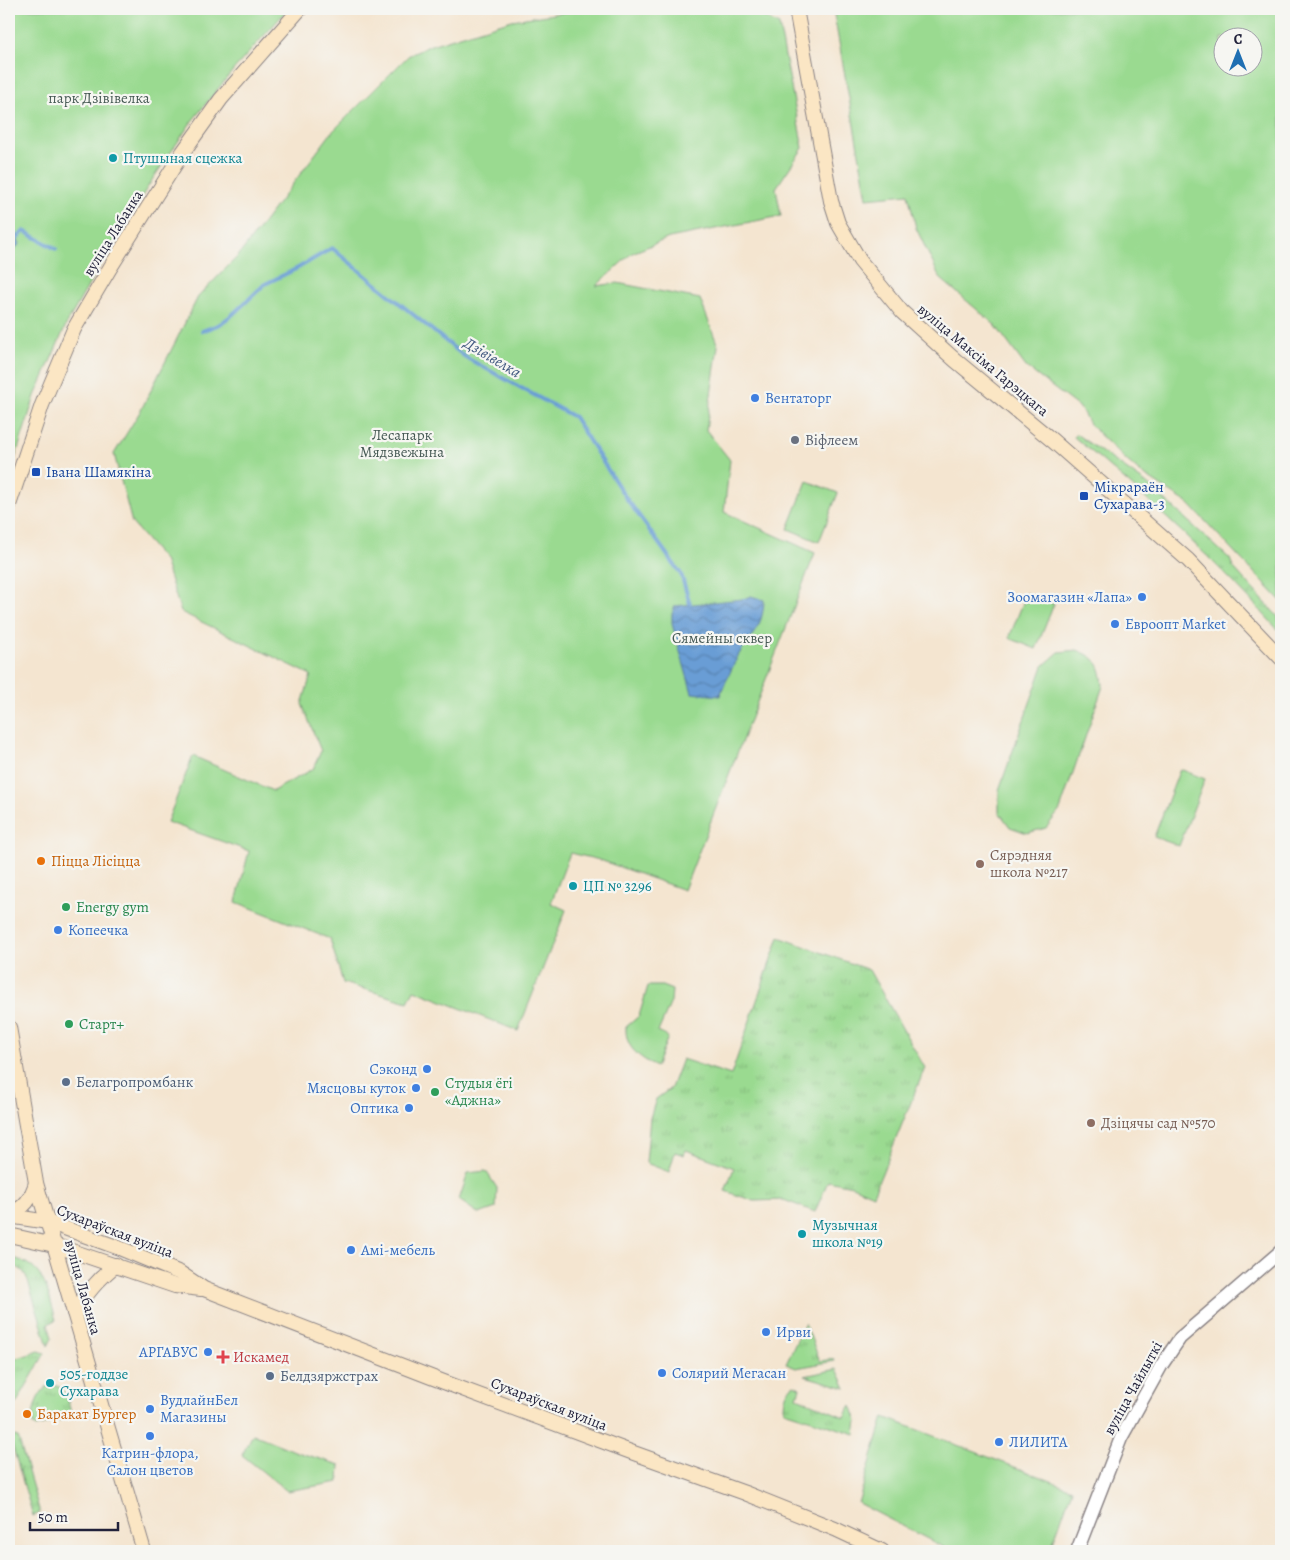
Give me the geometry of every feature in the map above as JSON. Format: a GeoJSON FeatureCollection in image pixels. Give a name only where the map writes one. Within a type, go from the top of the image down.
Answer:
{"type":"FeatureCollection","features":[{"type":"Feature","properties":{"kind":"main road","name":"вуліца Лабанка"},"geometry":{"type":"LineString","coordinates":[[9,505],[42,405],[74,329],[110,268],[184,152],[221,99],[300,9]]}},
{"type":"Feature","properties":{"kind":"main road","name":"вуліца Максіма Гарэцкага"},"geometry":{"type":"LineString","coordinates":[[796,9],[831,201],[838,223],[860,261],[902,312],[955,360],[1053,441],[1188,560],[1281,658]]}},
{"type":"Feature","properties":{"kind":"main road","name":"вуліца Лабанка"},"geometry":{"type":"LineString","coordinates":[[9,1027],[36,1183],[144,1551]]}},
{"type":"Feature","properties":{"kind":"main road"},"geometry":{"type":"LineString","coordinates":[[9,1215],[28,1202],[36,1183]]}},
{"type":"Feature","properties":{"kind":"main road","name":"Сухараўская вуліца"},"geometry":{"type":"LineString","coordinates":[[9,1215],[48,1222],[122,1249],[174,1271],[204,1289],[477,1394],[744,1493],[836,1529],[882,1551]]}},
{"type":"Feature","properties":{"kind":"main road","name":"Сухараўская вуліца"},"geometry":{"type":"LineString","coordinates":[[9,1235],[54,1245],[175,1286],[204,1289]]}},
{"type":"Feature","properties":{"kind":"main road"},"geometry":{"type":"LineString","coordinates":[[74,1313],[90,1289],[116,1265]]}},
{"type":"Feature","properties":{"kind":"street","name":"вуліца Чайлыткі"},"geometry":{"type":"LineString","coordinates":[[1077,1551],[1121,1438],[1161,1366],[1180,1338],[1281,1250]]}},
{"type":"Feature","properties":{"kind":"green space","name":"парк Дзівівелка"},"geometry":{"type":"Polygon","coordinates":[[[9,9],[288,9],[235,68],[192,121],[152,180],[107,253],[67,323],[35,396],[9,477],[9,9]]]}},
{"type":"Feature","properties":{"kind":"green space","name":"Лесапарк Мядзвежына"},"geometry":{"type":"Polygon","coordinates":[[[588,9],[661,9],[669,12],[688,9],[762,9],[764,17],[779,25],[803,148],[776,188],[781,216],[669,238],[632,253],[596,286],[617,283],[700,299],[718,346],[706,430],[730,460],[724,512],[815,553],[684,890],[600,860],[570,853],[551,903],[566,910],[518,1031],[414,990],[408,1002],[343,983],[330,939],[236,902],[249,851],[167,822],[193,756],[273,791],[313,769],[321,751],[302,704],[311,675],[181,612],[164,560],[132,523],[114,454],[141,410],[198,297],[239,255],[332,132],[408,56],[431,45],[512,20],[588,9]]]}},
{"type":"Feature","properties":{"kind":"green space"},"geometry":{"type":"Polygon","coordinates":[[[833,9],[1281,9],[1281,601],[1189,504],[1141,473],[1124,458],[1089,424],[1081,409],[1026,367],[995,325],[940,278],[916,228],[908,194],[867,198],[833,9]]]}},
{"type":"Feature","properties":{"kind":"green space"},"geometry":{"type":"Polygon","coordinates":[[[1076,434],[1146,483],[1230,559],[1233,567],[1281,620],[1281,633],[1207,556],[1155,507],[1074,437],[1076,434]]]}},
{"type":"Feature","properties":{"kind":"green space"},"geometry":{"type":"Polygon","coordinates":[[[807,481],[838,493],[819,542],[788,529],[807,481]]]}},
{"type":"Feature","properties":{"kind":"green space"},"geometry":{"type":"Polygon","coordinates":[[[1027,593],[1054,604],[1036,649],[1009,638],[1027,593]]]}},
{"type":"Feature","properties":{"kind":"green space"},"geometry":{"type":"Polygon","coordinates":[[[1077,650],[1090,656],[1097,663],[1103,686],[1060,810],[1046,828],[1027,833],[1010,827],[999,812],[999,790],[1043,666],[1059,652],[1077,650]]]}},
{"type":"Feature","properties":{"kind":"green space"},"geometry":{"type":"Polygon","coordinates":[[[1180,769],[1205,779],[1179,846],[1154,837],[1180,769]]]}},
{"type":"Feature","properties":{"kind":"green space"},"geometry":{"type":"Polygon","coordinates":[[[779,937],[869,970],[925,1068],[873,1195],[852,1186],[828,1181],[815,1212],[784,1200],[754,1201],[725,1191],[734,1168],[686,1150],[684,1155],[675,1152],[669,1172],[646,1163],[650,1118],[656,1099],[671,1088],[682,1059],[731,1075],[779,937]]]}},
{"type":"Feature","properties":{"kind":"green space"},"geometry":{"type":"Polygon","coordinates":[[[648,986],[662,986],[672,990],[671,1002],[658,1032],[668,1037],[656,1067],[635,1052],[626,1035],[626,1027],[639,1016],[648,986]]]}},
{"type":"Feature","properties":{"kind":"green space"},"geometry":{"type":"Polygon","coordinates":[[[486,1171],[497,1188],[496,1208],[479,1214],[459,1200],[468,1173],[486,1171]]]}},
{"type":"Feature","properties":{"kind":"green space"},"geometry":{"type":"Polygon","coordinates":[[[9,1257],[21,1260],[30,1266],[43,1280],[47,1289],[56,1320],[48,1324],[52,1338],[48,1346],[27,1278],[20,1269],[9,1265],[9,1257]]]}},
{"type":"Feature","properties":{"kind":"green space"},"geometry":{"type":"Polygon","coordinates":[[[805,1323],[820,1361],[834,1359],[835,1361],[796,1368],[786,1364],[805,1323]]]}},
{"type":"Feature","properties":{"kind":"green space"},"geometry":{"type":"Polygon","coordinates":[[[39,1351],[45,1353],[16,1404],[9,1404],[9,1361],[39,1351]]]}},
{"type":"Feature","properties":{"kind":"green space"},"geometry":{"type":"Polygon","coordinates":[[[837,1369],[846,1388],[805,1376],[837,1369]]]}},
{"type":"Feature","properties":{"kind":"green space"},"geometry":{"type":"Polygon","coordinates":[[[49,1385],[59,1387],[65,1394],[71,1415],[68,1418],[36,1427],[33,1425],[34,1409],[41,1393],[49,1385]]]}},
{"type":"Feature","properties":{"kind":"green space"},"geometry":{"type":"Polygon","coordinates":[[[794,1385],[800,1388],[797,1397],[844,1417],[851,1405],[857,1421],[855,1434],[784,1411],[786,1396],[794,1385]]]}},
{"type":"Feature","properties":{"kind":"green space"},"geometry":{"type":"Polygon","coordinates":[[[884,1417],[1072,1489],[1050,1551],[951,1551],[858,1503],[884,1417]]]}},
{"type":"Feature","properties":{"kind":"green space"},"geometry":{"type":"Polygon","coordinates":[[[253,1434],[297,1452],[340,1465],[339,1482],[287,1491],[242,1455],[253,1434]]]}},
{"type":"Feature","properties":{"kind":"green space"},"geometry":{"type":"Polygon","coordinates":[[[14,1436],[18,1437],[40,1513],[33,1516],[11,1441],[14,1436]]]}},
{"type":"Feature","properties":{"kind":"water"},"geometry":{"type":"Polygon","coordinates":[[[9,228],[15,233],[20,244],[12,252],[9,252],[9,228]]]}},
{"type":"Feature","properties":{"kind":"water"},"geometry":{"type":"Polygon","coordinates":[[[751,596],[764,600],[759,625],[738,656],[720,696],[692,693],[672,624],[672,614],[675,606],[743,599],[751,596]]]}},
{"type":"Feature","properties":{"kind":"waterway","name":"Дзівівелка"},"geometry":{"type":"LineString","coordinates":[[9,238],[14,242],[24,231],[56,249]]}},
{"type":"Feature","properties":{"kind":"waterway","name":"Дзівівелка"},"geometry":{"type":"LineString","coordinates":[[202,331],[220,324],[265,284],[298,268],[332,248],[465,357],[574,417],[624,495],[681,574],[690,604]]}},
{"type":"Feature","properties":{"kind":"place","name":"Птушыная сцежка"},"geometry":{"type":"Point","coordinates":[113,158]}},
{"type":"Feature","properties":{"kind":"place","name":"Вентаторг"},"geometry":{"type":"Point","coordinates":[755,398]}},
{"type":"Feature","properties":{"kind":"place","name":"Віфлеем"},"geometry":{"type":"Point","coordinates":[795,440]}},
{"type":"Feature","properties":{"kind":"place","name":"Івана Шамякіна"},"geometry":{"type":"Point","coordinates":[36,472]}},
{"type":"Feature","properties":{"kind":"place","name":"Мікрараён Сухарава-3"},"geometry":{"type":"Point","coordinates":[1084,496]}},
{"type":"Feature","properties":{"kind":"place","name":"Зоомагазин «Лапа»"},"geometry":{"type":"Point","coordinates":[1142,597]}},
{"type":"Feature","properties":{"kind":"place","name":"Евроопт Market"},"geometry":{"type":"Point","coordinates":[1115,624]}},
{"type":"Feature","properties":{"kind":"place","name":"Піцца Лісіцца"},"geometry":{"type":"Point","coordinates":[41,861]}},
{"type":"Feature","properties":{"kind":"place","name":"Сярэдняя школа №217"},"geometry":{"type":"Point","coordinates":[980,864]}},
{"type":"Feature","properties":{"kind":"place","name":"ЦП № 3296"},"geometry":{"type":"Point","coordinates":[573,886]}},
{"type":"Feature","properties":{"kind":"place","name":"Energy gym"},"geometry":{"type":"Point","coordinates":[66,907]}},
{"type":"Feature","properties":{"kind":"place","name":"Копеечка"},"geometry":{"type":"Point","coordinates":[58,930]}},
{"type":"Feature","properties":{"kind":"place","name":"Старт+"},"geometry":{"type":"Point","coordinates":[69,1024]}},
{"type":"Feature","properties":{"kind":"place","name":"Сэконд"},"geometry":{"type":"Point","coordinates":[427,1069]}},
{"type":"Feature","properties":{"kind":"place","name":"Белагропромбанк"},"geometry":{"type":"Point","coordinates":[66,1082]}},
{"type":"Feature","properties":{"kind":"place","name":"Мясцовы куток"},"geometry":{"type":"Point","coordinates":[416,1088]}},
{"type":"Feature","properties":{"kind":"place","name":"Студыя ёгі «Аджна»"},"geometry":{"type":"Point","coordinates":[435,1092]}},
{"type":"Feature","properties":{"kind":"place","name":"Оптика"},"geometry":{"type":"Point","coordinates":[409,1108]}},
{"type":"Feature","properties":{"kind":"place","name":"Дзіцячы сад №570"},"geometry":{"type":"Point","coordinates":[1091,1123]}},
{"type":"Feature","properties":{"kind":"place","name":"Музычная школа №19"},"geometry":{"type":"Point","coordinates":[802,1234]}},
{"type":"Feature","properties":{"kind":"place","name":"Амі-мебель"},"geometry":{"type":"Point","coordinates":[351,1250]}},
{"type":"Feature","properties":{"kind":"place","name":"Ирви"},"geometry":{"type":"Point","coordinates":[766,1332]}},
{"type":"Feature","properties":{"kind":"place","name":"АРГАВУС"},"geometry":{"type":"Point","coordinates":[208,1352]}},
{"type":"Feature","properties":{"kind":"place","name":"Искамед"},"geometry":{"type":"Point","coordinates":[223,1357]}},
{"type":"Feature","properties":{"kind":"place","name":"Солярий Мегасан"},"geometry":{"type":"Point","coordinates":[662,1373]}},
{"type":"Feature","properties":{"kind":"place","name":"Белдзяржстрах"},"geometry":{"type":"Point","coordinates":[270,1376]}},
{"type":"Feature","properties":{"kind":"place","name":"505-годдзе Сухарава"},"geometry":{"type":"Point","coordinates":[50,1383]}},
{"type":"Feature","properties":{"kind":"place","name":"ВудлайнБел Магазины"},"geometry":{"type":"Point","coordinates":[150,1409]}},
{"type":"Feature","properties":{"kind":"place","name":"Баракат Бургер"},"geometry":{"type":"Point","coordinates":[27,1414]}},
{"type":"Feature","properties":{"kind":"place","name":"Катрин-флора, Салон цветов"},"geometry":{"type":"Point","coordinates":[150,1436]}},
{"type":"Feature","properties":{"kind":"place","name":"ЛИЛИТА"},"geometry":{"type":"Point","coordinates":[999,1442]}},
{"type":"Feature","properties":{"kind":"park label","name":"Сямейны сквер"},"geometry":{"type":"Point","coordinates":[722,638]}}]}
